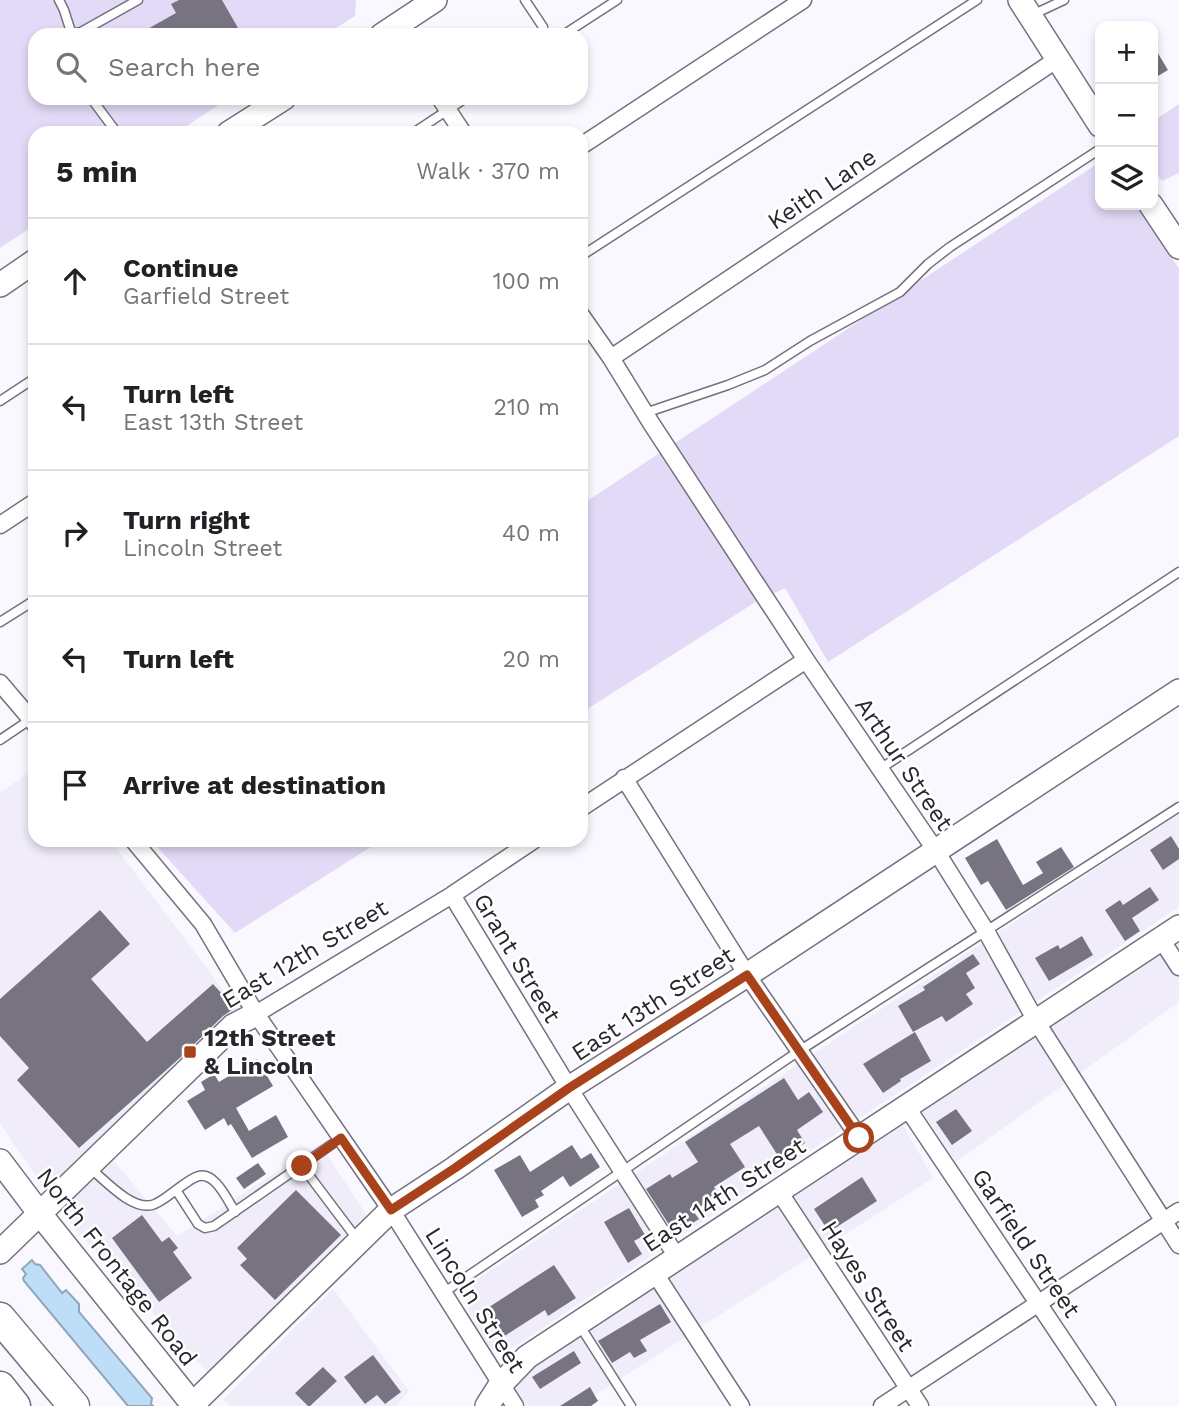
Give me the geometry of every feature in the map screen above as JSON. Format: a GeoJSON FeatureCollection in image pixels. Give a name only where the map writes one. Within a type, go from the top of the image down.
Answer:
{"type":"FeatureCollection","features":[{"type":"Feature","properties":{"kind":"highway"},"geometry":{"type":"LineString","coordinates":[[0,1318],[74,1406]]}},
{"type":"Feature","properties":{"kind":"highway"},"geometry":{"type":"LineString","coordinates":[[0,1387],[16,1406]]}},
{"type":"Feature","properties":{"kind":"street"},"geometry":{"type":"LineString","coordinates":[[398,28],[435,0]]}},
{"type":"Feature","properties":{"kind":"street"},"geometry":{"type":"LineString","coordinates":[[588,141],[803,0]]}},
{"type":"Feature","properties":{"kind":"street"},"geometry":{"type":"LineString","coordinates":[[1025,8],[1095,117]]}},
{"type":"Feature","properties":{"kind":"street","name":"Keith Lane"},"geometry":{"type":"LineString","coordinates":[[611,358],[1059,58]]}},
{"type":"Feature","properties":{"kind":"street"},"geometry":{"type":"LineString","coordinates":[[240,126],[273,105]]}},
{"type":"Feature","properties":{"kind":"street"},"geometry":{"type":"LineString","coordinates":[[445,105],[458,126]]}},
{"type":"Feature","properties":{"kind":"street"},"geometry":{"type":"LineString","coordinates":[[1154,210],[1179,246]]}},
{"type":"Feature","properties":{"kind":"street"},"geometry":{"type":"LineString","coordinates":[[0,285],[28,266]]}},
{"type":"Feature","properties":{"kind":"street","name":"Arthur Street"},"geometry":{"type":"LineString","coordinates":[[588,324],[806,660],[936,851],[986,931],[1036,1021],[1179,1245]]}},
{"type":"Feature","properties":{"kind":"street"},"geometry":{"type":"LineString","coordinates":[[0,525],[28,507]]}},
{"type":"Feature","properties":{"kind":"street"},"geometry":{"type":"LineString","coordinates":[[588,803],[806,660]]}},
{"type":"Feature","properties":{"kind":"street"},"geometry":{"type":"LineString","coordinates":[[0,683],[28,716]]}},
{"type":"Feature","properties":{"kind":"street","name":"East 13th Street"},"geometry":{"type":"LineString","coordinates":[[193,1405],[391,1210],[569,1088],[747,975],[1179,691]]}},
{"type":"Feature","properties":{"kind":"street"},"geometry":{"type":"LineString","coordinates":[[624,778],[747,975],[859,1138]]}},
{"type":"Feature","properties":{"kind":"street","name":"Lincoln Street"},"geometry":{"type":"LineString","coordinates":[[138,847],[203,924],[256,1014],[391,1210],[515,1406]]}},
{"type":"Feature","properties":{"kind":"street","name":"East 12th Street"},"geometry":{"type":"LineString","coordinates":[[0,1252],[233,1026],[452,895],[524,847]]}},
{"type":"Feature","properties":{"kind":"street","name":"Grant Street"},"geometry":{"type":"LineString","coordinates":[[452,895],[569,1088],[677,1257]]}},
{"type":"Feature","properties":{"kind":"street"},"geometry":{"type":"LineString","coordinates":[[1170,933],[1179,967]]}},
{"type":"Feature","properties":{"kind":"street","name":"East 14th Street"},"geometry":{"type":"LineString","coordinates":[[487,1406],[501,1384],[527,1357],[1170,933]]}},
{"type":"Feature","properties":{"kind":"street","name":"Garfield Street"},"geometry":{"type":"LineString","coordinates":[[906,1106],[1107,1406]]}},
{"type":"Feature","properties":{"kind":"street","name":"North Frontage Road"},"geometry":{"type":"LineString","coordinates":[[0,1161],[193,1405]]}},
{"type":"Feature","properties":{"kind":"street","name":"Hayes Street"},"geometry":{"type":"LineString","coordinates":[[778,1190],[920,1406]]}},
{"type":"Feature","properties":{"kind":"street"},"geometry":{"type":"LineString","coordinates":[[882,1406],[1179,1211]]}},
{"type":"Feature","properties":{"kind":"street"},"geometry":{"type":"LineString","coordinates":[[654,1272],[741,1406]]}},
{"type":"Feature","properties":{"kind":"lane"},"geometry":{"type":"LineString","coordinates":[[59,0],[69,28]]}},
{"type":"Feature","properties":{"kind":"lane"},"geometry":{"type":"LineString","coordinates":[[88,28],[138,0]]}},
{"type":"Feature","properties":{"kind":"lane"},"geometry":{"type":"LineString","coordinates":[[525,0],[543,27]]}},
{"type":"Feature","properties":{"kind":"lane"},"geometry":{"type":"LineString","coordinates":[[575,28],[617,0]]}},
{"type":"Feature","properties":{"kind":"lane"},"geometry":{"type":"LineString","coordinates":[[588,251],[977,0]]}},
{"type":"Feature","properties":{"kind":"lane"},"geometry":{"type":"LineString","coordinates":[[1025,8],[1064,0]]}},
{"type":"Feature","properties":{"kind":"lane"},"geometry":{"type":"LineString","coordinates":[[96,105],[112,126]]}},
{"type":"Feature","properties":{"kind":"lane"},"geometry":{"type":"LineString","coordinates":[[420,126],[443,105]]}},
{"type":"Feature","properties":{"kind":"lane"},"geometry":{"type":"LineString","coordinates":[[645,412],[729,385],[765,370],[810,341],[900,292],[950,247],[1095,152]]}},
{"type":"Feature","properties":{"kind":"lane"},"geometry":{"type":"LineString","coordinates":[[0,401],[28,383]]}},
{"type":"Feature","properties":{"kind":"lane"},"geometry":{"type":"LineString","coordinates":[[880,769],[1179,572]]}},
{"type":"Feature","properties":{"kind":"lane"},"geometry":{"type":"LineString","coordinates":[[0,622],[28,604]]}},
{"type":"Feature","properties":{"kind":"lane"},"geometry":{"type":"LineString","coordinates":[[0,740],[28,725]]}},
{"type":"Feature","properties":{"kind":"lane"},"geometry":{"type":"LineString","coordinates":[[443,1293],[799,1051],[1179,807]]}},
{"type":"Feature","properties":{"kind":"lane"},"geometry":{"type":"LineString","coordinates":[[176,1190],[198,1224],[205,1228],[214,1226],[341,1138]]}},
{"type":"Feature","properties":{"kind":"lane"},"geometry":{"type":"LineString","coordinates":[[302,1166],[359,1242]]}},
{"type":"Feature","properties":{"kind":"lane"},"geometry":{"type":"LineString","coordinates":[[89,1167],[126,1198],[140,1205],[153,1205],[198,1176],[206,1175],[214,1180],[235,1212]]}},
{"type":"Feature","properties":{"kind":"lane"},"geometry":{"type":"LineString","coordinates":[[578,1322],[631,1406]]}},
{"type":"Feature","properties":{"kind":"shaded area"},"geometry":{"type":"Polygon","coordinates":[[[0,0],[356,0],[355,16],[336,28],[28,28],[28,105],[218,105],[187,126],[28,126],[28,230],[0,248],[0,0]]]}},
{"type":"Feature","properties":{"kind":"shaded area"},"geometry":{"type":"Polygon","coordinates":[[[1179,104],[1179,173],[1162,181],[1158,175],[1158,118],[1179,104]]]}},
{"type":"Feature","properties":{"kind":"shaded area"},"geometry":{"type":"Polygon","coordinates":[[[1095,165],[1095,210],[1141,210],[1179,269],[1179,436],[828,662],[785,588],[754,603],[588,709],[588,500],[1095,165]]]}},
{"type":"Feature","properties":{"kind":"shaded area"},"geometry":{"type":"Polygon","coordinates":[[[28,773],[28,847],[115,847],[242,1015],[46,1191],[0,1124],[0,793],[28,773]]]}},
{"type":"Feature","properties":{"kind":"shaded area"},"geometry":{"type":"Polygon","coordinates":[[[1179,814],[1179,907],[506,1352],[493,1352],[460,1291],[837,1038],[1179,814]]]}},
{"type":"Feature","properties":{"kind":"shaded area"},"geometry":{"type":"Polygon","coordinates":[[[157,847],[371,847],[235,933],[157,847]]]}},
{"type":"Feature","properties":{"kind":"shaded area"},"geometry":{"type":"Polygon","coordinates":[[[1179,943],[1179,1002],[956,1162],[920,1108],[1179,943]]]}},
{"type":"Feature","properties":{"kind":"shaded area"},"geometry":{"type":"Polygon","coordinates":[[[903,1125],[933,1178],[578,1406],[528,1406],[513,1390],[522,1375],[903,1125]]]}},
{"type":"Feature","properties":{"kind":"shaded area"},"geometry":{"type":"Polygon","coordinates":[[[320,1144],[368,1217],[207,1372],[71,1225],[68,1213],[73,1198],[113,1160],[177,1236],[320,1144]]]}},
{"type":"Feature","properties":{"kind":"shaded area"},"geometry":{"type":"Polygon","coordinates":[[[333,1289],[409,1391],[397,1406],[230,1406],[223,1400],[333,1289]]]}},
{"type":"Feature","properties":{"kind":"water"},"geometry":{"type":"Polygon","coordinates":[[[32,1260],[40,1265],[62,1293],[66,1290],[79,1304],[79,1312],[152,1398],[153,1406],[128,1406],[24,1281],[26,1274],[22,1269],[32,1260]]]}},
{"type":"Feature","properties":{"kind":"building"},"geometry":{"type":"Polygon","coordinates":[[[179,0],[222,0],[238,28],[149,28],[176,13],[171,4],[179,0]]]}},
{"type":"Feature","properties":{"kind":"building"},"geometry":{"type":"Polygon","coordinates":[[[1158,53],[1168,70],[1158,76],[1158,53]]]}},
{"type":"Feature","properties":{"kind":"building"},"geometry":{"type":"Polygon","coordinates":[[[1171,836],[1179,849],[1179,859],[1163,870],[1150,850],[1171,836]]]}},
{"type":"Feature","properties":{"kind":"building"},"geometry":{"type":"Polygon","coordinates":[[[997,839],[1023,885],[1043,873],[1036,862],[1061,847],[1074,867],[1006,910],[988,881],[981,885],[965,858],[997,839]]]}},
{"type":"Feature","properties":{"kind":"building"},"geometry":{"type":"Polygon","coordinates":[[[1150,887],[1159,900],[1132,918],[1140,931],[1125,941],[1105,910],[1120,900],[1123,905],[1150,887]]]}},
{"type":"Feature","properties":{"kind":"building"},"geometry":{"type":"Polygon","coordinates":[[[100,910],[130,944],[91,979],[147,1042],[213,984],[235,1008],[79,1148],[17,1080],[29,1068],[0,1036],[0,999],[100,910]]]}},
{"type":"Feature","properties":{"kind":"building"},"geometry":{"type":"Polygon","coordinates":[[[1082,936],[1093,955],[1049,981],[1035,958],[1058,945],[1060,949],[1082,936]]]}},
{"type":"Feature","properties":{"kind":"building"},"geometry":{"type":"Polygon","coordinates":[[[973,954],[980,964],[966,973],[975,988],[966,994],[973,1004],[946,1022],[942,1016],[913,1032],[898,1006],[925,990],[923,987],[973,954]]]}},
{"type":"Feature","properties":{"kind":"building"},"geometry":{"type":"Polygon","coordinates":[[[915,1032],[931,1061],[900,1079],[901,1081],[883,1093],[863,1064],[915,1032]]]}},
{"type":"Feature","properties":{"kind":"building"},"geometry":{"type":"Polygon","coordinates":[[[257,1059],[273,1086],[236,1108],[249,1131],[276,1115],[288,1137],[252,1158],[231,1124],[228,1126],[224,1118],[205,1130],[187,1101],[205,1090],[201,1082],[214,1074],[219,1082],[257,1059]]]}},
{"type":"Feature","properties":{"kind":"building"},"geometry":{"type":"Polygon","coordinates":[[[784,1078],[798,1100],[809,1092],[823,1112],[797,1130],[805,1143],[780,1159],[759,1126],[730,1144],[745,1167],[714,1187],[719,1195],[693,1211],[699,1219],[675,1234],[646,1189],[670,1174],[672,1178],[698,1162],[685,1142],[784,1078]]]}},
{"type":"Feature","properties":{"kind":"building"},"geometry":{"type":"Polygon","coordinates":[[[956,1109],[972,1131],[952,1145],[936,1122],[956,1109]]]}},
{"type":"Feature","properties":{"kind":"building"},"geometry":{"type":"Polygon","coordinates":[[[572,1145],[581,1159],[591,1153],[600,1167],[570,1187],[563,1176],[541,1191],[544,1195],[535,1200],[539,1207],[522,1217],[494,1170],[520,1155],[530,1172],[572,1145]]]}},
{"type":"Feature","properties":{"kind":"building"},"geometry":{"type":"Polygon","coordinates":[[[258,1163],[266,1174],[244,1189],[236,1178],[258,1163]]]}},
{"type":"Feature","properties":{"kind":"building"},"geometry":{"type":"Polygon","coordinates":[[[862,1177],[877,1201],[829,1232],[814,1209],[862,1177]]]}},
{"type":"Feature","properties":{"kind":"building"},"geometry":{"type":"Polygon","coordinates":[[[296,1190],[341,1235],[275,1300],[240,1265],[247,1259],[237,1248],[296,1190]]]}},
{"type":"Feature","properties":{"kind":"building"},"geometry":{"type":"Polygon","coordinates":[[[629,1208],[645,1235],[634,1241],[642,1254],[628,1263],[604,1222],[629,1208]]]}},
{"type":"Feature","properties":{"kind":"building"},"geometry":{"type":"Polygon","coordinates":[[[142,1215],[162,1242],[169,1237],[178,1248],[173,1252],[192,1278],[159,1302],[112,1238],[142,1215]]]}},
{"type":"Feature","properties":{"kind":"building"},"geometry":{"type":"Polygon","coordinates":[[[554,1265],[576,1298],[548,1316],[545,1310],[500,1339],[483,1311],[554,1265]]]}},
{"type":"Feature","properties":{"kind":"building"},"geometry":{"type":"Polygon","coordinates":[[[660,1304],[671,1322],[640,1340],[647,1351],[634,1358],[630,1352],[612,1363],[598,1341],[660,1304]]]}},
{"type":"Feature","properties":{"kind":"building"},"geometry":{"type":"Polygon","coordinates":[[[574,1351],[581,1363],[540,1389],[532,1377],[574,1351]]]}},
{"type":"Feature","properties":{"kind":"building"},"geometry":{"type":"Polygon","coordinates":[[[373,1355],[401,1392],[385,1404],[377,1395],[365,1404],[344,1377],[373,1355]]]}},
{"type":"Feature","properties":{"kind":"building"},"geometry":{"type":"Polygon","coordinates":[[[323,1367],[337,1381],[308,1406],[295,1393],[323,1367]]]}},
{"type":"Feature","properties":{"kind":"building"},"geometry":{"type":"Polygon","coordinates":[[[590,1387],[598,1401],[591,1406],[560,1406],[590,1387]]]}},
{"type":"Feature","properties":{"kind":"place","name":"12th Street & Lincoln"},"geometry":{"type":"Point","coordinates":[190,1052]}},
{"type":"Feature","properties":{"kind":"route"},"geometry":{"type":"LineString","coordinates":[[302,1166],[341,1138],[391,1210],[569,1088],[747,975],[859,1138]]}}]}
